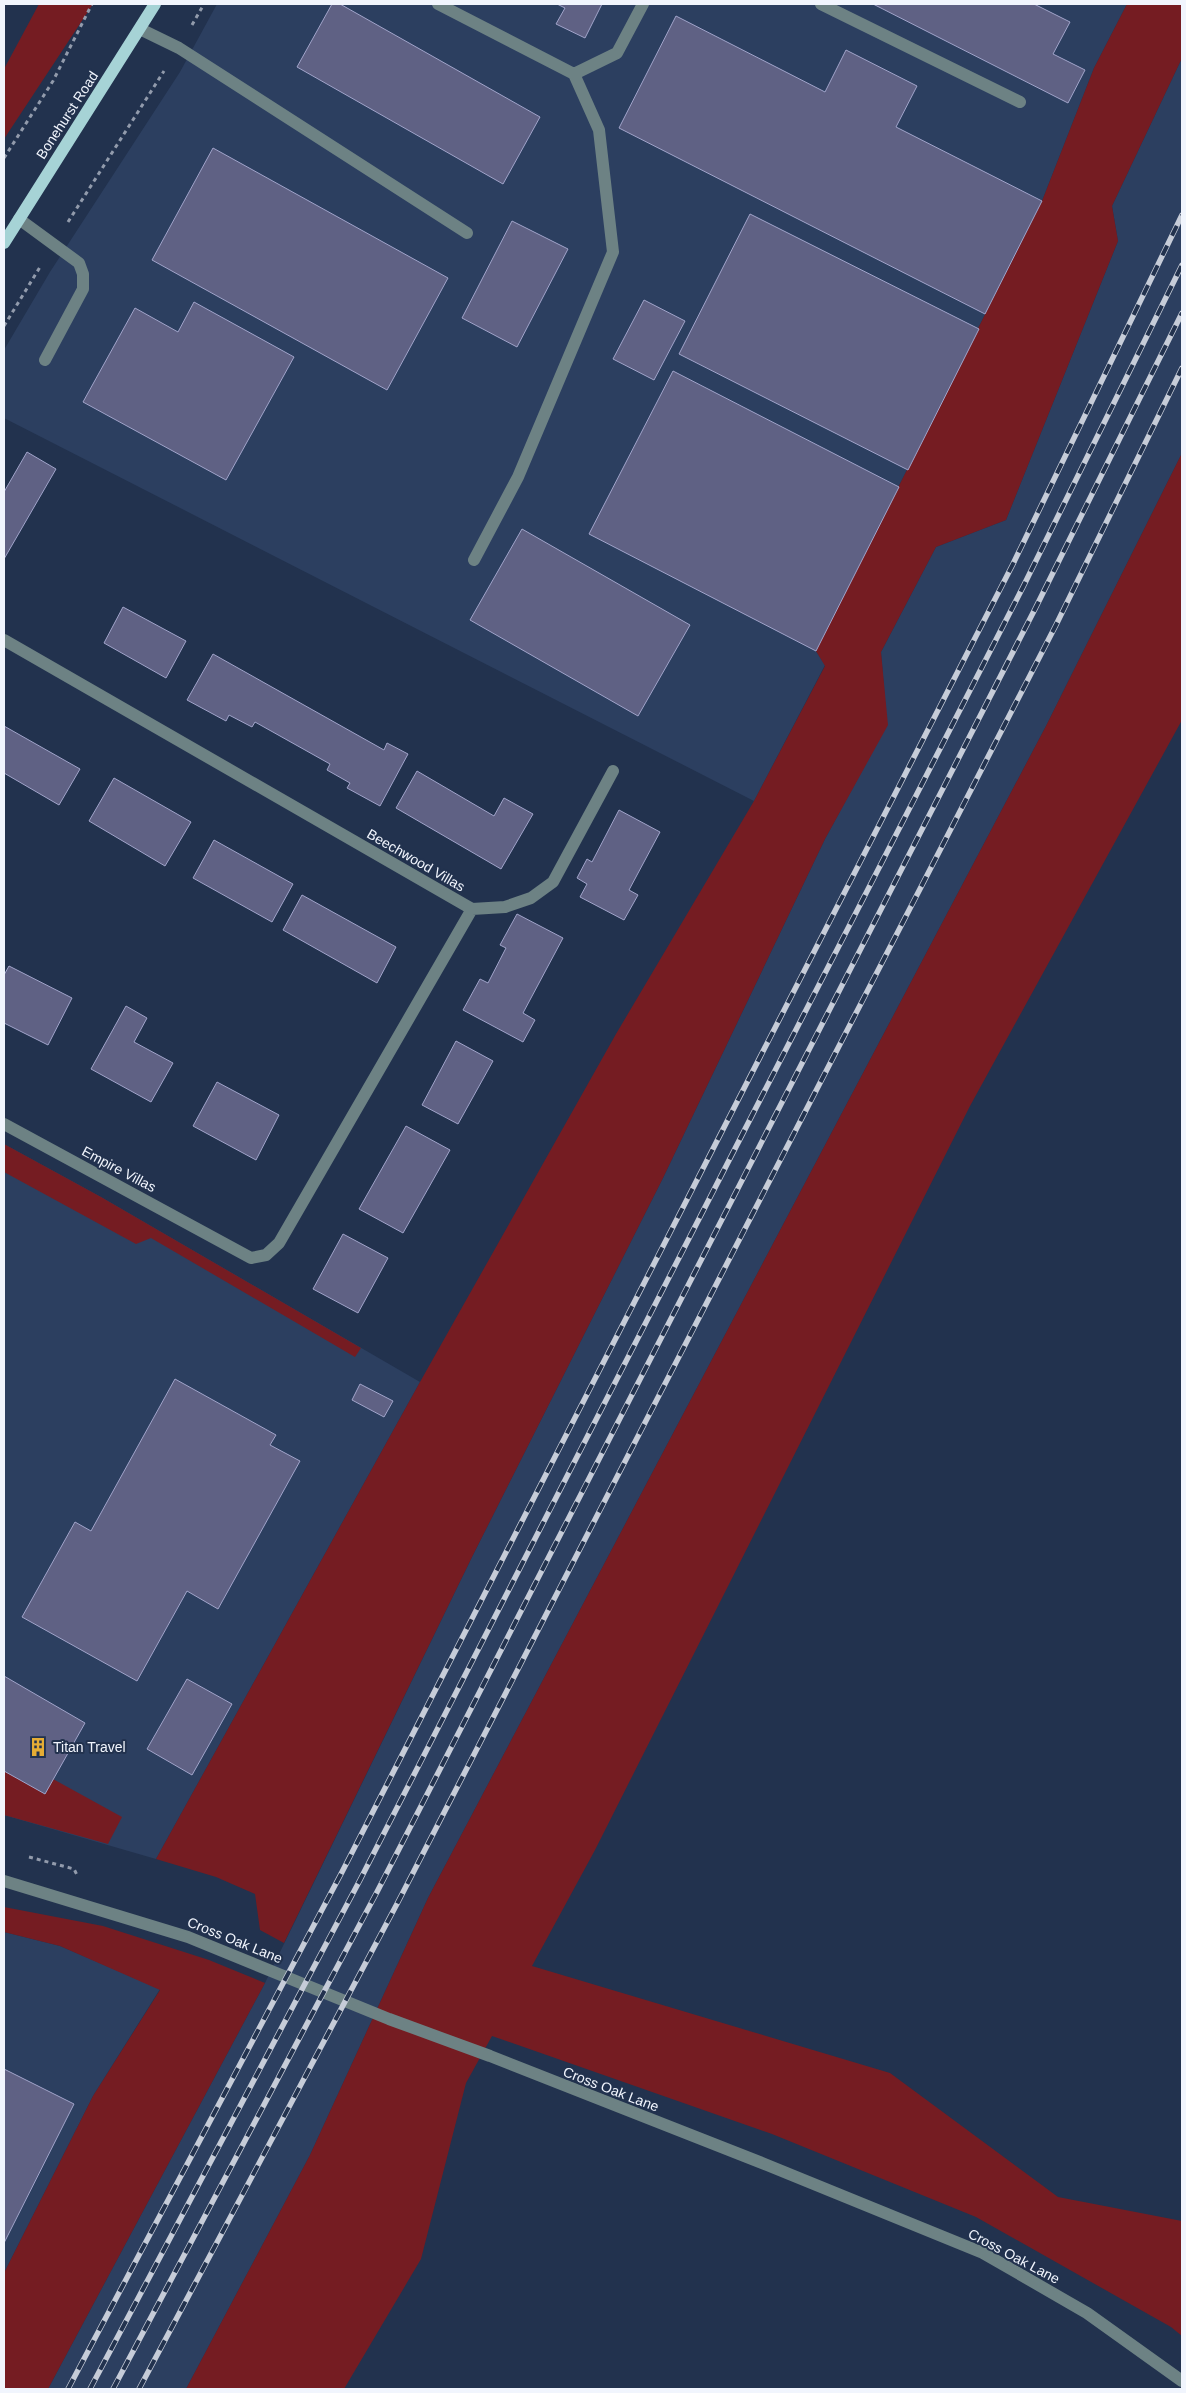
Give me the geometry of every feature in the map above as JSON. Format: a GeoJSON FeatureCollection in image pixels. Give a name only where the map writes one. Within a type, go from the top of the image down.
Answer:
{"type":"FeatureCollection","features":[{"type":"Feature","properties":{"kind":"main road","name":"Bonehurst Road"},"geometry":{"type":"LineString","coordinates":[[4,243],[155,4]]}},
{"type":"Feature","properties":{"kind":"street"},"geometry":{"type":"LineString","coordinates":[[438,4],[574,74],[599,130],[613,252],[518,477],[474,560]]}},
{"type":"Feature","properties":{"kind":"street"},"geometry":{"type":"LineString","coordinates":[[574,74],[617,53],[643,4]]}},
{"type":"Feature","properties":{"kind":"street"},"geometry":{"type":"LineString","coordinates":[[822,4],[1020,102]]}},
{"type":"Feature","properties":{"kind":"street"},"geometry":{"type":"LineString","coordinates":[[140,29],[179,48],[467,233]]}},
{"type":"Feature","properties":{"kind":"street"},"geometry":{"type":"LineString","coordinates":[[19,219],[78,263],[83,274],[82,289],[45,360]]}},
{"type":"Feature","properties":{"kind":"street","name":"Beechwood Villas"},"geometry":{"type":"LineString","coordinates":[[4,640],[472,910],[280,1243],[266,1255],[251,1258],[220,1241]]}},
{"type":"Feature","properties":{"kind":"street"},"geometry":{"type":"LineString","coordinates":[[472,910],[504,907],[531,898],[553,882],[613,771]]}},
{"type":"Feature","properties":{"kind":"street","name":"Empire Villas"},"geometry":{"type":"LineString","coordinates":[[4,1124],[220,1241]]}},
{"type":"Feature","properties":{"kind":"street","name":"Cross Oak Lane"},"geometry":{"type":"LineString","coordinates":[[4,1881],[188,1937],[390,2019],[490,2056],[767,2165],[983,2253],[1087,2313],[1182,2381]]}},
{"type":"Feature","properties":{"kind":"path"},"geometry":{"type":"LineString","coordinates":[[4,158],[53,81],[92,4]]}},
{"type":"Feature","properties":{"kind":"path"},"geometry":{"type":"LineString","coordinates":[[4,326],[118,141],[179,48],[204,4]]}},
{"type":"Feature","properties":{"kind":"path"},"geometry":{"type":"LineString","coordinates":[[21,1856],[74,1868]]}},
{"type":"Feature","properties":{"kind":"shaded area"},"geometry":{"type":"Polygon","coordinates":[[[39,4],[93,4],[4,139],[4,69],[39,4]]]}},
{"type":"Feature","properties":{"kind":"shaded area"},"geometry":{"type":"Polygon","coordinates":[[[217,4],[1127,4],[1094,68],[1042,201],[816,651],[825,665],[754,801],[4,418],[4,350],[50,272],[180,72],[217,4]]]}},
{"type":"Feature","properties":{"kind":"shaded area"},"geometry":{"type":"Polygon","coordinates":[[[1127,4],[1182,4],[1182,58],[1112,206],[1118,241],[1006,520],[936,547],[881,652],[888,725],[825,839],[663,1178],[472,1557],[284,1943],[260,1930],[255,1894],[216,1877],[156,1859],[420,1382],[616,1034],[754,801],[825,666],[816,651],[1042,201],[1094,68],[1127,4]]]}},
{"type":"Feature","properties":{"kind":"shaded area"},"geometry":{"type":"Polygon","coordinates":[[[1182,58],[1182,453],[1046,726],[428,1898],[310,2155],[186,2389],[48,2389],[265,1983],[472,1557],[663,1178],[825,839],[887,725],[881,652],[936,547],[1006,520],[1118,241],[1112,206],[1182,58]]]}},
{"type":"Feature","properties":{"kind":"shaded area"},"geometry":{"type":"Polygon","coordinates":[[[1182,453],[1182,720],[970,1106],[595,1850],[532,1966],[890,2073],[1058,2197],[1182,2221],[1182,2336],[1171,2327],[976,2217],[772,2134],[492,2036],[466,2083],[421,2259],[344,2389],[186,2389],[310,2155],[428,1898],[1046,726],[1182,453]]]}},
{"type":"Feature","properties":{"kind":"shaded area"},"geometry":{"type":"Polygon","coordinates":[[[4,1144],[101,1197],[420,1382],[156,1859],[4,1815],[4,1144]]]}},
{"type":"Feature","properties":{"kind":"shaded area"},"geometry":{"type":"Polygon","coordinates":[[[4,1144],[101,1197],[361,1348],[355,1357],[151,1238],[136,1244],[4,1172],[4,1144]]]}},
{"type":"Feature","properties":{"kind":"shaded area"},"geometry":{"type":"Polygon","coordinates":[[[4,1771],[45,1794],[53,1779],[122,1817],[108,1844],[4,1815],[4,1771]]]}},
{"type":"Feature","properties":{"kind":"shaded area"},"geometry":{"type":"Polygon","coordinates":[[[4,1907],[103,1926],[209,1960],[265,1983],[48,2389],[4,2389],[4,2273],[93,2096],[160,1990],[60,1946],[4,1932],[4,1907]]]}},
{"type":"Feature","properties":{"kind":"shaded area"},"geometry":{"type":"Polygon","coordinates":[[[4,1932],[60,1946],[160,1989],[93,2096],[4,2273],[4,1932]]]}},
{"type":"Feature","properties":{"kind":"building"},"geometry":{"type":"Polygon","coordinates":[[[332,4],[340,4],[540,117],[503,184],[297,67],[332,4]]]}},
{"type":"Feature","properties":{"kind":"building"},"geometry":{"type":"Polygon","coordinates":[[[557,4],[602,4],[585,38],[556,24],[565,8],[557,4]]]}},
{"type":"Feature","properties":{"kind":"building"},"geometry":{"type":"Polygon","coordinates":[[[873,4],[1034,4],[1070,22],[1053,54],[1085,70],[1068,103],[873,4]]]}},
{"type":"Feature","properties":{"kind":"building"},"geometry":{"type":"Polygon","coordinates":[[[676,16],[825,92],[846,50],[917,86],[896,127],[1042,201],[985,314],[619,128],[676,16]]]}},
{"type":"Feature","properties":{"kind":"building"},"geometry":{"type":"Polygon","coordinates":[[[213,148],[448,278],[387,390],[152,260],[213,148]]]}},
{"type":"Feature","properties":{"kind":"building"},"geometry":{"type":"Polygon","coordinates":[[[750,214],[979,329],[908,470],[679,354],[750,214]]]}},
{"type":"Feature","properties":{"kind":"building"},"geometry":{"type":"Polygon","coordinates":[[[512,221],[568,249],[517,347],[462,318],[512,221]]]}},
{"type":"Feature","properties":{"kind":"building"},"geometry":{"type":"Polygon","coordinates":[[[644,300],[685,321],[654,380],[613,359],[644,300]]]}},
{"type":"Feature","properties":{"kind":"building"},"geometry":{"type":"Polygon","coordinates":[[[194,302],[294,357],[226,480],[83,402],[135,308],[178,332],[194,302]]]}},
{"type":"Feature","properties":{"kind":"building"},"geometry":{"type":"Polygon","coordinates":[[[673,371],[899,487],[816,651],[589,534],[673,371]]]}},
{"type":"Feature","properties":{"kind":"building"},"geometry":{"type":"Polygon","coordinates":[[[27,452],[56,469],[4,559],[4,492],[27,452]]]}},
{"type":"Feature","properties":{"kind":"building"},"geometry":{"type":"Polygon","coordinates":[[[522,529],[690,625],[638,716],[470,620],[522,529]]]}},
{"type":"Feature","properties":{"kind":"building"},"geometry":{"type":"Polygon","coordinates":[[[123,607],[186,641],[166,678],[104,643],[123,607]]]}},
{"type":"Feature","properties":{"kind":"building"},"geometry":{"type":"Polygon","coordinates":[[[213,654],[384,750],[387,743],[408,754],[380,806],[347,788],[350,783],[327,770],[330,764],[255,722],[252,727],[229,715],[226,721],[187,700],[213,654]]]}},
{"type":"Feature","properties":{"kind":"building"},"geometry":{"type":"Polygon","coordinates":[[[4,726],[80,769],[59,805],[4,773],[4,726]]]}},
{"type":"Feature","properties":{"kind":"building"},"geometry":{"type":"Polygon","coordinates":[[[417,771],[494,816],[504,798],[533,814],[501,869],[396,808],[417,771]]]}},
{"type":"Feature","properties":{"kind":"building"},"geometry":{"type":"Polygon","coordinates":[[[114,778],[191,822],[165,866],[89,821],[114,778]]]}},
{"type":"Feature","properties":{"kind":"building"},"geometry":{"type":"Polygon","coordinates":[[[619,810],[660,832],[629,890],[638,895],[624,920],[580,897],[587,884],[577,878],[587,859],[592,862],[619,810]]]}},
{"type":"Feature","properties":{"kind":"building"},"geometry":{"type":"Polygon","coordinates":[[[214,840],[293,884],[272,922],[193,878],[214,840]]]}},
{"type":"Feature","properties":{"kind":"building"},"geometry":{"type":"Polygon","coordinates":[[[302,895],[396,947],[377,983],[283,930],[302,895]]]}},
{"type":"Feature","properties":{"kind":"building"},"geometry":{"type":"Polygon","coordinates":[[[517,914],[563,938],[523,1013],[535,1020],[523,1042],[463,1010],[480,979],[488,983],[506,948],[500,945],[517,914]]]}},
{"type":"Feature","properties":{"kind":"building"},"geometry":{"type":"Polygon","coordinates":[[[9,966],[72,998],[48,1045],[4,1023],[4,975],[9,966]]]}},
{"type":"Feature","properties":{"kind":"building"},"geometry":{"type":"Polygon","coordinates":[[[126,1006],[147,1018],[134,1042],[173,1063],[151,1102],[91,1069],[126,1006]]]}},
{"type":"Feature","properties":{"kind":"building"},"geometry":{"type":"Polygon","coordinates":[[[456,1041],[493,1061],[458,1124],[422,1105],[456,1041]]]}},
{"type":"Feature","properties":{"kind":"building"},"geometry":{"type":"Polygon","coordinates":[[[217,1082],[279,1115],[256,1160],[193,1126],[217,1082]]]}},
{"type":"Feature","properties":{"kind":"building"},"geometry":{"type":"Polygon","coordinates":[[[406,1126],[450,1150],[403,1233],[359,1209],[406,1126]]]}},
{"type":"Feature","properties":{"kind":"building"},"geometry":{"type":"Polygon","coordinates":[[[343,1234],[388,1258],[358,1313],[313,1289],[343,1234]]]}},
{"type":"Feature","properties":{"kind":"building"},"geometry":{"type":"Polygon","coordinates":[[[175,1379],[276,1435],[270,1445],[300,1461],[218,1609],[187,1591],[137,1681],[22,1617],[75,1522],[91,1531],[175,1379]]]}},
{"type":"Feature","properties":{"kind":"building"},"geometry":{"type":"Polygon","coordinates":[[[360,1384],[393,1401],[384,1417],[352,1400],[360,1384]]]}},
{"type":"Feature","properties":{"kind":"building","name":"Titan Travel"},"geometry":{"type":"Polygon","coordinates":[[[4,1676],[85,1723],[45,1794],[4,1771],[4,1676]]]}},
{"type":"Feature","properties":{"kind":"building"},"geometry":{"type":"Polygon","coordinates":[[[187,1679],[232,1704],[192,1775],[147,1749],[187,1679]]]}},
{"type":"Feature","properties":{"kind":"building"},"geometry":{"type":"Polygon","coordinates":[[[4,2069],[74,2104],[4,2243],[4,2069]]]}},
{"type":"Feature","properties":{"kind":"railway"},"geometry":{"type":"LineString","coordinates":[[68,2389],[342,1872],[1013,564],[1182,215]]}},
{"type":"Feature","properties":{"kind":"railway"},"geometry":{"type":"LineString","coordinates":[[90,2389],[360,1880],[1023,587],[1182,265]]}},
{"type":"Feature","properties":{"kind":"railway"},"geometry":{"type":"LineString","coordinates":[[113,2389],[377,1892],[1035,609],[1182,313]]}},
{"type":"Feature","properties":{"kind":"railway"},"geometry":{"type":"LineString","coordinates":[[139,2389],[398,1902],[1056,625],[1182,368]]}},
{"type":"Feature","properties":{"kind":"place","name":"Titan Travel"},"geometry":{"type":"Point","coordinates":[38,1747]}}]}
